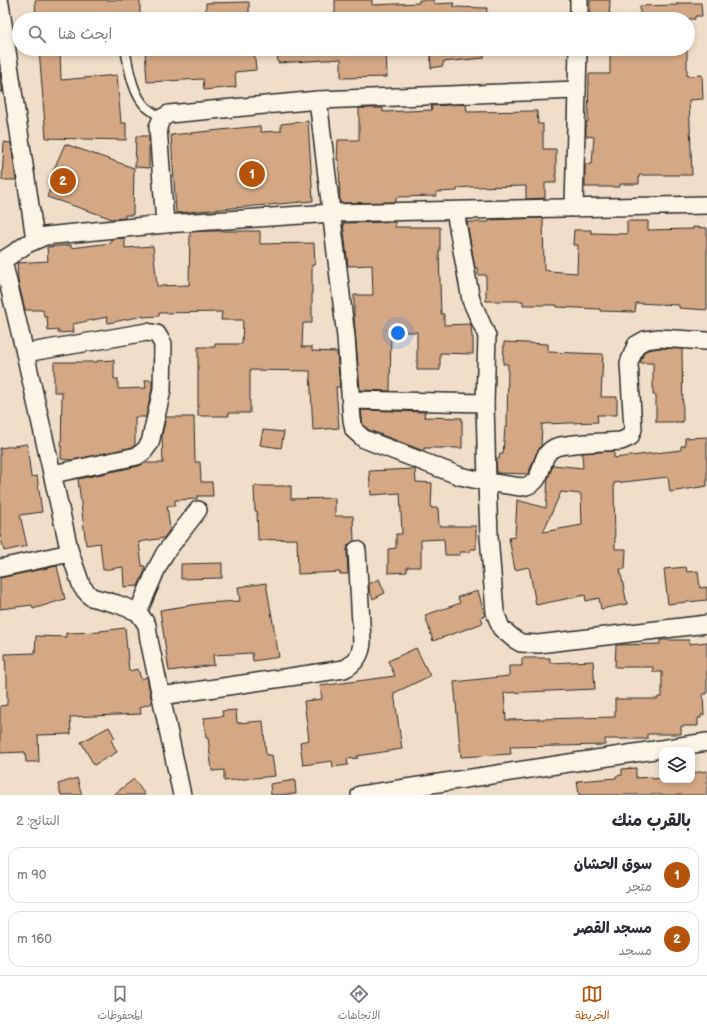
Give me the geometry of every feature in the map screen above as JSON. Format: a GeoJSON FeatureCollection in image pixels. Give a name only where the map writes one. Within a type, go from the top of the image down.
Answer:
{"type":"FeatureCollection","features":[{"type":"Feature","properties":{"kind":"street"},"geometry":{"type":"LineString","coordinates":[[579,0],[579,12]]}},
{"type":"Feature","properties":{"kind":"street"},"geometry":{"type":"LineString","coordinates":[[0,4],[3,44],[35,240]]}},
{"type":"Feature","properties":{"kind":"street"},"geometry":{"type":"LineString","coordinates":[[574,208],[578,56]]}},
{"type":"Feature","properties":{"kind":"street"},"geometry":{"type":"LineString","coordinates":[[166,224],[158,127],[162,118],[169,114],[318,100],[577,90]]}},
{"type":"Feature","properties":{"kind":"street"},"geometry":{"type":"LineString","coordinates":[[318,100],[346,337],[353,425],[358,434],[364,439],[460,476],[487,482],[526,487],[537,480],[547,453],[556,446],[626,440],[630,437],[633,429],[628,363],[636,346],[646,340],[659,338],[707,341]]}},
{"type":"Feature","properties":{"kind":"street"},"geometry":{"type":"LineString","coordinates":[[182,795],[147,625],[138,612],[117,604],[91,597],[82,587],[70,553],[26,353],[2,261],[35,240],[45,236],[166,224],[332,214],[707,205]]}},
{"type":"Feature","properties":{"kind":"street"},"geometry":{"type":"LineString","coordinates":[[455,211],[472,300],[487,336],[485,403],[488,536],[496,612],[501,628],[514,639],[525,644],[538,644],[707,624]]}},
{"type":"Feature","properties":{"kind":"street"},"geometry":{"type":"LineString","coordinates":[[26,353],[147,332],[157,334],[163,344],[162,390],[150,443],[144,451],[137,456],[53,474]]}},
{"type":"Feature","properties":{"kind":"street"},"geometry":{"type":"LineString","coordinates":[[351,400],[485,403]]}},
{"type":"Feature","properties":{"kind":"street"},"geometry":{"type":"LineString","coordinates":[[138,612],[165,553],[198,510]]}},
{"type":"Feature","properties":{"kind":"street"},"geometry":{"type":"LineString","coordinates":[[161,696],[344,669],[350,666],[359,656],[362,642],[357,550]]}},
{"type":"Feature","properties":{"kind":"street"},"geometry":{"type":"LineString","coordinates":[[0,568],[70,553]]}},
{"type":"Feature","properties":{"kind":"street"},"geometry":{"type":"LineString","coordinates":[[360,795],[707,742]]}},
{"type":"Feature","properties":{"kind":"lane"},"geometry":{"type":"LineString","coordinates":[[126,56],[129,70],[137,94],[146,107],[162,118]]}},
{"type":"Feature","properties":{"kind":"building"},"geometry":{"type":"Polygon","coordinates":[[[35,0],[140,0],[140,12],[36,12],[35,0]]]}},
{"type":"Feature","properties":{"kind":"building"},"geometry":{"type":"Polygon","coordinates":[[[335,0],[372,0],[372,5],[419,3],[419,0],[434,0],[434,4],[454,3],[454,7],[487,8],[487,12],[335,12],[335,0]]]}},
{"type":"Feature","properties":{"kind":"building"},"geometry":{"type":"Polygon","coordinates":[[[590,0],[610,0],[609,12],[590,12],[590,0]]]}},
{"type":"Feature","properties":{"kind":"building"},"geometry":{"type":"Polygon","coordinates":[[[249,2],[249,12],[206,12],[206,3],[249,2]]]}},
{"type":"Feature","properties":{"kind":"building"},"geometry":{"type":"Polygon","coordinates":[[[677,3],[701,3],[702,16],[695,16],[695,12],[640,12],[640,6],[678,5],[677,3]]]}},
{"type":"Feature","properties":{"kind":"building"},"geometry":{"type":"Polygon","coordinates":[[[40,56],[60,56],[61,80],[117,75],[121,123],[126,123],[126,140],[46,138],[40,56]]]}},
{"type":"Feature","properties":{"kind":"building"},"geometry":{"type":"Polygon","coordinates":[[[145,56],[255,56],[256,70],[235,72],[236,87],[204,90],[203,79],[147,82],[145,56]]]}},
{"type":"Feature","properties":{"kind":"building"},"geometry":{"type":"Polygon","coordinates":[[[278,56],[386,56],[387,77],[341,78],[341,59],[278,63],[278,56]]]}},
{"type":"Feature","properties":{"kind":"building"},"geometry":{"type":"Polygon","coordinates":[[[430,56],[484,56],[484,58],[443,62],[443,66],[431,68],[430,56]]]}},
{"type":"Feature","properties":{"kind":"building"},"geometry":{"type":"Polygon","coordinates":[[[610,56],[687,56],[687,76],[702,75],[703,99],[689,100],[692,175],[639,175],[639,184],[620,184],[620,187],[585,187],[585,164],[592,164],[594,137],[586,136],[586,122],[588,122],[589,74],[610,74],[610,56]]]}},
{"type":"Feature","properties":{"kind":"building"},"geometry":{"type":"Polygon","coordinates":[[[0,72],[3,92],[0,92],[0,72]]]}},
{"type":"Feature","properties":{"kind":"building"},"geometry":{"type":"Polygon","coordinates":[[[466,104],[467,112],[537,111],[538,124],[543,124],[543,149],[556,149],[556,183],[545,183],[545,198],[526,199],[526,186],[470,187],[458,188],[457,191],[436,192],[436,196],[396,197],[396,202],[340,203],[339,160],[337,160],[338,140],[359,140],[359,108],[383,108],[383,112],[432,110],[431,106],[466,104]]]}},
{"type":"Feature","properties":{"kind":"building"},"geometry":{"type":"Polygon","coordinates":[[[308,121],[313,201],[176,213],[171,135],[260,126],[261,132],[281,131],[281,124],[308,121]]]}},
{"type":"Feature","properties":{"kind":"building"},"geometry":{"type":"Polygon","coordinates":[[[136,136],[149,136],[149,168],[135,167],[136,136]]]}},
{"type":"Feature","properties":{"kind":"building"},"geometry":{"type":"Polygon","coordinates":[[[4,142],[11,143],[16,180],[2,180],[4,142]]]}},
{"type":"Feature","properties":{"kind":"building"},"geometry":{"type":"Polygon","coordinates":[[[65,144],[134,168],[133,215],[125,215],[125,218],[110,219],[47,197],[53,181],[49,180],[65,144]]]}},
{"type":"Feature","properties":{"kind":"building"},"geometry":{"type":"Polygon","coordinates":[[[543,218],[544,270],[577,273],[578,245],[573,245],[574,230],[591,230],[591,233],[627,234],[627,221],[648,221],[648,230],[693,229],[693,227],[707,228],[707,310],[679,308],[679,305],[636,303],[635,312],[600,311],[600,309],[557,307],[557,305],[523,305],[523,301],[486,301],[486,275],[478,275],[478,268],[475,268],[467,222],[543,218]]]}},
{"type":"Feature","properties":{"kind":"building"},"geometry":{"type":"Polygon","coordinates":[[[395,222],[395,227],[440,227],[439,251],[441,314],[444,314],[444,325],[471,324],[473,354],[440,353],[440,370],[417,370],[417,332],[391,332],[390,391],[360,390],[354,318],[354,295],[373,295],[372,265],[348,266],[343,223],[395,222]]]}},
{"type":"Feature","properties":{"kind":"building"},"geometry":{"type":"Polygon","coordinates":[[[260,231],[260,244],[314,243],[315,265],[312,265],[312,323],[303,323],[302,347],[312,347],[312,351],[337,352],[340,387],[336,387],[339,428],[313,430],[310,371],[250,370],[250,413],[228,413],[229,416],[198,416],[198,347],[215,347],[215,344],[242,344],[243,320],[221,320],[222,312],[159,313],[159,316],[143,316],[108,323],[107,317],[73,324],[74,332],[58,333],[58,330],[48,331],[47,317],[44,317],[43,310],[25,310],[18,281],[17,263],[48,261],[47,247],[71,245],[71,248],[111,243],[111,239],[125,238],[125,248],[153,246],[157,286],[189,285],[190,232],[260,231]]]}},
{"type":"Feature","properties":{"kind":"building"},"geometry":{"type":"Polygon","coordinates":[[[504,342],[548,344],[548,352],[603,354],[601,397],[617,397],[617,415],[597,415],[598,422],[542,424],[541,446],[528,474],[497,473],[496,459],[499,459],[500,454],[503,454],[505,427],[507,427],[508,364],[503,364],[504,342]]]}},
{"type":"Feature","properties":{"kind":"building"},"geometry":{"type":"Polygon","coordinates":[[[659,348],[682,349],[683,422],[656,422],[656,395],[653,395],[653,363],[640,363],[644,352],[659,348]]]}},
{"type":"Feature","properties":{"kind":"building"},"geometry":{"type":"Polygon","coordinates":[[[114,360],[114,379],[118,379],[118,389],[146,388],[145,380],[152,380],[152,389],[146,417],[135,417],[135,445],[133,447],[73,460],[61,459],[62,392],[54,392],[54,362],[97,362],[114,360]]]}},
{"type":"Feature","properties":{"kind":"building"},"geometry":{"type":"Polygon","coordinates":[[[361,410],[425,412],[424,417],[462,418],[462,448],[424,448],[424,451],[369,430],[363,425],[361,410]]]}},
{"type":"Feature","properties":{"kind":"building"},"geometry":{"type":"Polygon","coordinates":[[[166,417],[194,417],[195,462],[200,462],[201,482],[212,482],[213,496],[197,496],[197,499],[175,500],[175,506],[167,506],[170,529],[164,538],[139,542],[142,566],[145,566],[145,571],[138,586],[124,587],[123,567],[103,570],[100,543],[86,545],[78,479],[139,466],[144,463],[163,463],[162,435],[166,417]]]}},
{"type":"Feature","properties":{"kind":"building"},"geometry":{"type":"Polygon","coordinates":[[[263,430],[284,432],[281,448],[260,445],[263,430]]]}},
{"type":"Feature","properties":{"kind":"building"},"geometry":{"type":"Polygon","coordinates":[[[707,437],[707,486],[670,492],[668,477],[614,483],[615,549],[626,549],[625,569],[620,569],[627,604],[601,609],[599,598],[586,601],[585,595],[536,605],[529,567],[515,570],[509,538],[515,537],[517,500],[546,508],[548,478],[553,465],[583,468],[582,453],[614,451],[614,458],[681,450],[681,446],[685,446],[685,438],[707,437]],[[561,492],[543,532],[582,525],[581,494],[561,492]]]}},
{"type":"Feature","properties":{"kind":"building"},"geometry":{"type":"Polygon","coordinates":[[[27,444],[31,477],[37,476],[42,512],[20,515],[27,546],[4,551],[0,534],[0,448],[27,444]]]}},
{"type":"Feature","properties":{"kind":"building"},"geometry":{"type":"Polygon","coordinates":[[[415,469],[416,482],[432,483],[431,508],[438,508],[439,526],[476,526],[476,549],[470,549],[470,552],[460,552],[460,555],[445,555],[444,539],[421,540],[421,567],[407,567],[407,572],[388,573],[388,549],[396,548],[396,534],[402,534],[400,493],[371,495],[369,471],[415,469]]]}},
{"type":"Feature","properties":{"kind":"building"},"geometry":{"type":"Polygon","coordinates":[[[254,486],[291,486],[291,499],[335,498],[335,516],[353,516],[354,541],[348,545],[347,550],[348,574],[340,574],[340,572],[298,574],[297,539],[258,540],[254,486]]]}},
{"type":"Feature","properties":{"kind":"building"},"geometry":{"type":"Polygon","coordinates":[[[222,563],[222,578],[181,579],[181,564],[222,563]]]}},
{"type":"Feature","properties":{"kind":"building"},"geometry":{"type":"Polygon","coordinates":[[[57,566],[65,599],[33,609],[32,605],[0,609],[0,578],[57,566]]]}},
{"type":"Feature","properties":{"kind":"building"},"geometry":{"type":"Polygon","coordinates":[[[686,567],[687,572],[698,571],[700,588],[707,587],[707,600],[668,604],[664,569],[686,567]]]}},
{"type":"Feature","properties":{"kind":"building"},"geometry":{"type":"Polygon","coordinates":[[[379,579],[385,593],[373,599],[369,590],[369,584],[379,579]]]}},
{"type":"Feature","properties":{"kind":"building"},"geometry":{"type":"Polygon","coordinates":[[[266,583],[279,657],[253,661],[252,653],[213,655],[214,665],[169,671],[160,610],[205,603],[240,601],[238,587],[266,583]]]}},
{"type":"Feature","properties":{"kind":"building"},"geometry":{"type":"Polygon","coordinates":[[[478,591],[485,616],[481,617],[483,623],[433,641],[425,615],[460,603],[458,597],[478,591]]]}},
{"type":"Feature","properties":{"kind":"building"},"geometry":{"type":"Polygon","coordinates":[[[125,628],[129,671],[138,669],[141,679],[147,677],[152,703],[140,707],[141,714],[70,717],[71,734],[38,735],[39,762],[26,762],[25,752],[0,753],[0,706],[7,705],[5,654],[35,653],[36,636],[66,637],[66,633],[100,632],[125,628]]]}},
{"type":"Feature","properties":{"kind":"building"},"geometry":{"type":"Polygon","coordinates":[[[660,640],[689,640],[689,644],[707,642],[707,694],[703,694],[704,715],[701,715],[701,718],[698,718],[698,726],[681,726],[681,734],[647,734],[647,739],[605,739],[605,745],[510,747],[511,754],[461,757],[454,682],[509,676],[509,666],[522,666],[522,658],[550,658],[550,663],[593,661],[595,689],[504,693],[506,720],[615,717],[615,699],[658,699],[658,697],[662,697],[662,672],[653,672],[653,667],[615,667],[616,645],[660,644],[660,640]]]}},
{"type":"Feature","properties":{"kind":"building"},"geometry":{"type":"Polygon","coordinates":[[[416,648],[430,676],[394,693],[402,749],[357,756],[358,758],[347,759],[348,765],[333,767],[332,761],[303,765],[300,742],[309,740],[304,701],[322,699],[320,686],[395,676],[388,661],[416,648]]]}},
{"type":"Feature","properties":{"kind":"building"},"geometry":{"type":"Polygon","coordinates":[[[236,710],[237,723],[263,721],[266,755],[272,755],[275,776],[224,781],[224,770],[212,771],[204,718],[223,716],[222,711],[236,710]]]}},
{"type":"Feature","properties":{"kind":"building"},"geometry":{"type":"Polygon","coordinates":[[[109,727],[115,738],[111,740],[117,752],[94,765],[81,742],[109,727]]]}},
{"type":"Feature","properties":{"kind":"building"},"geometry":{"type":"Polygon","coordinates":[[[636,768],[636,778],[652,777],[652,779],[659,778],[659,783],[695,783],[695,773],[707,771],[707,795],[579,795],[577,781],[616,778],[616,776],[622,775],[622,769],[636,768]]]}},
{"type":"Feature","properties":{"kind":"building"},"geometry":{"type":"Polygon","coordinates":[[[77,778],[82,795],[61,795],[58,784],[77,778]]]}},
{"type":"Feature","properties":{"kind":"building"},"geometry":{"type":"Polygon","coordinates":[[[134,779],[145,795],[113,795],[134,779]]]}},
{"type":"Feature","properties":{"kind":"building"},"geometry":{"type":"Polygon","coordinates":[[[295,780],[296,794],[271,795],[270,784],[295,780]]]}},
{"type":"Feature","properties":{"kind":"place","name":"سوق الحشان"},"geometry":{"type":"Point","coordinates":[252,174]}},
{"type":"Feature","properties":{"kind":"place","name":"مسجد القصر"},"geometry":{"type":"Point","coordinates":[63,181]}}]}
